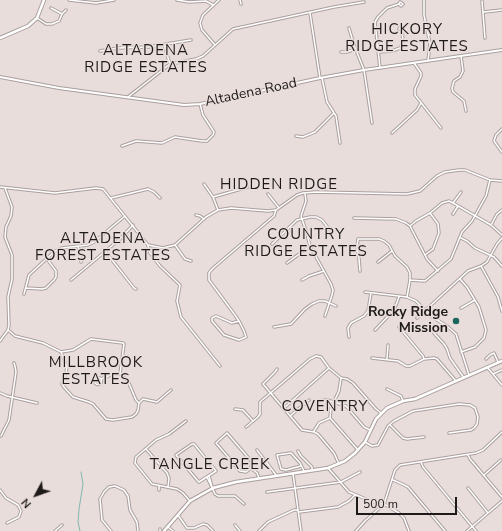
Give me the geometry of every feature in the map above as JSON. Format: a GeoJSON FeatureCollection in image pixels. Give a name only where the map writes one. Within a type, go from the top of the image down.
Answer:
{"type":"FeatureCollection","features":[{"type":"Feature","properties":{"kind":"main road"},"geometry":{"type":"LineString","coordinates":[[0,38],[22,29],[37,18],[44,0]]}},
{"type":"Feature","properties":{"kind":"main road"},"geometry":{"type":"LineString","coordinates":[[164,531],[190,501],[212,487],[293,472],[328,468],[339,464],[358,450],[365,442],[370,430],[382,413],[391,406],[403,401],[415,399],[502,361]]}},
{"type":"Feature","properties":{"kind":"street"},"geometry":{"type":"LineString","coordinates":[[69,0],[92,3],[114,0]]}},
{"type":"Feature","properties":{"kind":"street"},"geometry":{"type":"LineString","coordinates":[[177,0],[189,2],[206,1],[213,5]]}},
{"type":"Feature","properties":{"kind":"street"},"geometry":{"type":"LineString","coordinates":[[215,45],[202,30],[200,23],[203,15],[219,0]]}},
{"type":"Feature","properties":{"kind":"street"},"geometry":{"type":"LineString","coordinates":[[240,0],[241,4]]}},
{"type":"Feature","properties":{"kind":"street"},"geometry":{"type":"LineString","coordinates":[[424,0],[424,15],[430,43],[428,60]]}},
{"type":"Feature","properties":{"kind":"street"},"geometry":{"type":"LineString","coordinates":[[482,1],[485,38]]}},
{"type":"Feature","properties":{"kind":"street"},"geometry":{"type":"LineString","coordinates":[[127,98],[170,64],[199,58],[233,29],[364,2]]}},
{"type":"Feature","properties":{"kind":"street"},"geometry":{"type":"LineString","coordinates":[[380,68],[375,22],[387,8],[399,4]]}},
{"type":"Feature","properties":{"kind":"street"},"geometry":{"type":"LineString","coordinates":[[51,8],[62,14]]}},
{"type":"Feature","properties":{"kind":"street"},"geometry":{"type":"LineString","coordinates":[[37,18],[46,24],[52,24],[59,21],[62,14],[66,10]]}},
{"type":"Feature","properties":{"kind":"street"},"geometry":{"type":"LineString","coordinates":[[483,12],[502,10]]}},
{"type":"Feature","properties":{"kind":"street"},"geometry":{"type":"LineString","coordinates":[[310,12],[321,78],[327,102],[337,120],[340,143]]}},
{"type":"Feature","properties":{"kind":"street"},"geometry":{"type":"LineString","coordinates":[[349,28],[355,49],[364,70],[372,123]]}},
{"type":"Feature","properties":{"kind":"street"},"geometry":{"type":"LineString","coordinates":[[378,52],[392,51],[400,48],[403,42],[402,30]]}},
{"type":"Feature","properties":{"kind":"street"},"geometry":{"type":"LineString","coordinates":[[100,51],[118,48],[148,47],[191,40]]}},
{"type":"Feature","properties":{"kind":"street"},"geometry":{"type":"LineString","coordinates":[[164,45],[170,64]]}},
{"type":"Feature","properties":{"kind":"street"},"geometry":{"type":"LineString","coordinates":[[341,52],[347,52],[355,49]]}},
{"type":"Feature","properties":{"kind":"street","name":"Altadena Road"},"geometry":{"type":"LineString","coordinates":[[0,76],[59,88],[184,105],[200,104],[364,70],[502,50]]}},
{"type":"Feature","properties":{"kind":"street"},"geometry":{"type":"LineString","coordinates":[[461,56],[463,71],[460,77],[454,81],[452,88],[453,92],[464,101],[466,111]]}},
{"type":"Feature","properties":{"kind":"street"},"geometry":{"type":"LineString","coordinates":[[414,63],[421,73],[415,89],[415,95],[441,128]]}},
{"type":"Feature","properties":{"kind":"street"},"geometry":{"type":"LineString","coordinates":[[392,133],[417,110],[421,103]]}},
{"type":"Feature","properties":{"kind":"street"},"geometry":{"type":"LineString","coordinates":[[122,146],[136,142],[162,143],[175,137],[202,141],[207,140],[213,135],[214,132],[203,115],[200,104]]}},
{"type":"Feature","properties":{"kind":"street"},"geometry":{"type":"LineString","coordinates":[[296,136],[303,137],[313,133],[334,113]]}},
{"type":"Feature","properties":{"kind":"street"},"geometry":{"type":"LineString","coordinates":[[502,130],[496,135],[494,141],[502,152]]}},
{"type":"Feature","properties":{"kind":"street"},"geometry":{"type":"LineString","coordinates":[[147,244],[158,248],[174,245],[204,219],[218,210],[231,208],[276,210],[297,196],[316,192],[407,194],[420,191],[437,176],[445,172],[459,170],[465,170],[490,180],[502,181]]}},
{"type":"Feature","properties":{"kind":"street"},"geometry":{"type":"LineString","coordinates":[[410,280],[426,281],[453,256],[462,232],[475,216],[486,196],[490,180]]}},
{"type":"Feature","properties":{"kind":"street"},"geometry":{"type":"LineString","coordinates":[[204,184],[213,198],[218,210]]}},
{"type":"Feature","properties":{"kind":"street"},"geometry":{"type":"LineString","coordinates":[[0,187],[55,193],[100,188],[104,190],[147,244],[150,254],[180,285],[176,301],[181,317],[220,366]]}},
{"type":"Feature","properties":{"kind":"street"},"geometry":{"type":"LineString","coordinates":[[213,198],[248,187]]}},
{"type":"Feature","properties":{"kind":"street"},"geometry":{"type":"LineString","coordinates":[[0,341],[10,325],[8,297],[12,279],[12,255],[5,236],[12,207],[5,188]]}},
{"type":"Feature","properties":{"kind":"street"},"geometry":{"type":"LineString","coordinates":[[111,198],[148,189],[160,198]]}},
{"type":"Feature","properties":{"kind":"street"},"geometry":{"type":"LineString","coordinates":[[453,202],[461,192]]}},
{"type":"Feature","properties":{"kind":"street"},"geometry":{"type":"LineString","coordinates":[[268,194],[279,208]]}},
{"type":"Feature","properties":{"kind":"street"},"geometry":{"type":"LineString","coordinates":[[305,194],[306,201],[302,213],[302,219],[310,246],[333,290],[325,316]]}},
{"type":"Feature","properties":{"kind":"street"},"geometry":{"type":"LineString","coordinates":[[410,226],[416,220],[430,213],[444,202],[453,202],[491,225],[502,235]]}},
{"type":"Feature","properties":{"kind":"street"},"geometry":{"type":"LineString","coordinates":[[453,214],[458,206]]}},
{"type":"Feature","properties":{"kind":"street"},"geometry":{"type":"LineString","coordinates":[[239,322],[232,323],[216,316],[213,317],[212,320],[224,335],[239,340],[246,337],[239,322],[210,280],[209,273],[274,216],[276,210]]}},
{"type":"Feature","properties":{"kind":"street"},"geometry":{"type":"LineString","coordinates":[[491,225],[502,210]]}},
{"type":"Feature","properties":{"kind":"street"},"geometry":{"type":"LineString","coordinates":[[425,255],[434,249],[439,233],[438,224],[430,213]]}},
{"type":"Feature","properties":{"kind":"street"},"geometry":{"type":"LineString","coordinates":[[196,215],[204,219]]}},
{"type":"Feature","properties":{"kind":"street"},"geometry":{"type":"LineString","coordinates":[[24,294],[29,275],[59,249],[94,242],[125,216]]}},
{"type":"Feature","properties":{"kind":"street"},"geometry":{"type":"LineString","coordinates":[[272,244],[297,220],[316,217],[322,220],[329,229]]}},
{"type":"Feature","properties":{"kind":"street"},"geometry":{"type":"LineString","coordinates":[[354,218],[396,219],[410,226],[425,255],[438,271]]}},
{"type":"Feature","properties":{"kind":"street"},"geometry":{"type":"LineString","coordinates":[[71,280],[133,226]]}},
{"type":"Feature","properties":{"kind":"street"},"geometry":{"type":"LineString","coordinates":[[460,238],[467,241],[475,248],[498,259],[502,266]]}},
{"type":"Feature","properties":{"kind":"street"},"geometry":{"type":"LineString","coordinates":[[417,318],[468,271],[487,262],[502,238]]}},
{"type":"Feature","properties":{"kind":"street"},"geometry":{"type":"LineString","coordinates":[[360,271],[357,248],[358,239],[379,239],[384,241],[389,245],[395,256],[407,266],[410,273],[407,297]]}},
{"type":"Feature","properties":{"kind":"street"},"geometry":{"type":"LineString","coordinates":[[174,245],[185,259],[191,261]]}},
{"type":"Feature","properties":{"kind":"street"},"geometry":{"type":"LineString","coordinates":[[78,246],[81,262]]}},
{"type":"Feature","properties":{"kind":"street"},"geometry":{"type":"LineString","coordinates":[[287,263],[310,246]]}},
{"type":"Feature","properties":{"kind":"street"},"geometry":{"type":"LineString","coordinates":[[105,251],[136,289]]}},
{"type":"Feature","properties":{"kind":"street"},"geometry":{"type":"LineString","coordinates":[[378,262],[392,251]]}},
{"type":"Feature","properties":{"kind":"street"},"geometry":{"type":"LineString","coordinates":[[26,288],[46,288],[54,280],[56,270],[47,259]]}},
{"type":"Feature","properties":{"kind":"street"},"geometry":{"type":"LineString","coordinates":[[481,266],[498,296],[502,311]]}},
{"type":"Feature","properties":{"kind":"street"},"geometry":{"type":"LineString","coordinates":[[302,280],[324,272]]}},
{"type":"Feature","properties":{"kind":"street"},"geometry":{"type":"LineString","coordinates":[[460,278],[479,307],[486,327],[486,334],[484,338],[475,347],[461,352]]}},
{"type":"Feature","properties":{"kind":"street"},"geometry":{"type":"LineString","coordinates":[[365,292],[407,297],[416,301],[433,318],[448,326],[456,334],[469,376]]}},
{"type":"Feature","properties":{"kind":"street"},"geometry":{"type":"LineString","coordinates":[[349,338],[348,328],[351,323],[364,316],[368,311],[371,292]]}},
{"type":"Feature","properties":{"kind":"street"},"geometry":{"type":"LineString","coordinates":[[375,330],[394,310],[399,296]]}},
{"type":"Feature","properties":{"kind":"street"},"geometry":{"type":"LineString","coordinates":[[461,308],[475,300]]}},
{"type":"Feature","properties":{"kind":"street"},"geometry":{"type":"LineString","coordinates":[[274,327],[291,324],[296,320],[301,312],[312,304],[321,301],[336,306]]}},
{"type":"Feature","properties":{"kind":"street"},"geometry":{"type":"LineString","coordinates":[[424,326],[432,331],[444,344],[450,358],[464,378]]}},
{"type":"Feature","properties":{"kind":"street"},"geometry":{"type":"LineString","coordinates":[[399,327],[424,356],[424,360]]}},
{"type":"Feature","properties":{"kind":"street"},"geometry":{"type":"LineString","coordinates":[[8,330],[16,336],[43,343],[61,352],[73,350],[91,339],[119,342],[124,344],[120,374]]}},
{"type":"Feature","properties":{"kind":"street"},"geometry":{"type":"LineString","coordinates":[[387,359],[388,345]]}},
{"type":"Feature","properties":{"kind":"street"},"geometry":{"type":"LineString","coordinates":[[61,352],[67,367],[62,384],[63,386],[73,397],[93,404],[108,420],[132,417],[136,414],[139,403],[143,399],[146,398],[157,402],[171,390]]}},
{"type":"Feature","properties":{"kind":"street"},"geometry":{"type":"LineString","coordinates":[[486,359],[494,353],[498,363]]}},
{"type":"Feature","properties":{"kind":"street"},"geometry":{"type":"LineString","coordinates":[[246,427],[260,414],[260,402],[314,356],[321,357],[329,368],[341,378],[353,383],[376,409],[382,413]]}},
{"type":"Feature","properties":{"kind":"street"},"geometry":{"type":"LineString","coordinates":[[372,358],[398,361],[406,366],[410,366],[424,360],[434,358],[437,359],[456,381]]}},
{"type":"Feature","properties":{"kind":"street"},"geometry":{"type":"LineString","coordinates":[[1,436],[9,420],[16,372],[14,363]]}},
{"type":"Feature","properties":{"kind":"street"},"geometry":{"type":"LineString","coordinates":[[487,367],[502,385]]}},
{"type":"Feature","properties":{"kind":"street"},"geometry":{"type":"LineString","coordinates":[[284,408],[329,368]]}},
{"type":"Feature","properties":{"kind":"street"},"geometry":{"type":"LineString","coordinates":[[277,369],[263,384],[303,431],[314,432],[334,454],[339,464]]}},
{"type":"Feature","properties":{"kind":"street"},"geometry":{"type":"LineString","coordinates":[[493,374],[502,370]]}},
{"type":"Feature","properties":{"kind":"street"},"geometry":{"type":"LineString","coordinates":[[101,379],[113,374],[120,374],[128,380],[136,400],[139,403]]}},
{"type":"Feature","properties":{"kind":"street"},"geometry":{"type":"LineString","coordinates":[[341,378],[339,391],[330,412],[330,418],[358,450]]}},
{"type":"Feature","properties":{"kind":"street"},"geometry":{"type":"LineString","coordinates":[[387,389],[401,396],[403,401]]}},
{"type":"Feature","properties":{"kind":"street"},"geometry":{"type":"LineString","coordinates":[[0,394],[37,403]]}},
{"type":"Feature","properties":{"kind":"street"},"geometry":{"type":"LineString","coordinates":[[290,416],[309,400]]}},
{"type":"Feature","properties":{"kind":"street"},"geometry":{"type":"LineString","coordinates":[[323,400],[346,406],[364,427],[370,430]]}},
{"type":"Feature","properties":{"kind":"street"},"geometry":{"type":"LineString","coordinates":[[365,442],[372,446],[378,445],[385,430],[390,425],[400,417],[419,410],[459,404],[470,405],[475,408],[478,417],[477,424],[474,428],[471,430],[449,434]]}},
{"type":"Feature","properties":{"kind":"street"},"geometry":{"type":"LineString","coordinates":[[235,409],[243,410],[253,421]]}},
{"type":"Feature","properties":{"kind":"street"},"geometry":{"type":"LineString","coordinates":[[314,432],[318,422],[330,418]]}},
{"type":"Feature","properties":{"kind":"street"},"geometry":{"type":"LineString","coordinates":[[186,421],[169,434],[158,439],[136,458],[134,463],[149,482],[181,491],[190,501]]}},
{"type":"Feature","properties":{"kind":"street"},"geometry":{"type":"LineString","coordinates":[[390,425],[403,438],[424,437]]}},
{"type":"Feature","properties":{"kind":"street"},"geometry":{"type":"LineString","coordinates":[[356,531],[384,504],[396,470],[400,465],[468,455],[483,450],[502,432]]}},
{"type":"Feature","properties":{"kind":"street"},"geometry":{"type":"LineString","coordinates":[[228,433],[250,460],[252,464],[251,468],[245,472],[240,471],[216,443],[228,433]]}},
{"type":"Feature","properties":{"kind":"street"},"geometry":{"type":"LineString","coordinates":[[194,444],[216,471],[208,477],[198,482],[176,454],[194,444]]}},
{"type":"Feature","properties":{"kind":"street"},"geometry":{"type":"LineString","coordinates":[[146,449],[167,473],[169,478],[168,487]]}},
{"type":"Feature","properties":{"kind":"street"},"geometry":{"type":"LineString","coordinates":[[257,450],[276,475]]}},
{"type":"Feature","properties":{"kind":"street"},"geometry":{"type":"LineString","coordinates":[[298,451],[304,460],[312,467],[312,470]]}},
{"type":"Feature","properties":{"kind":"street"},"geometry":{"type":"LineString","coordinates":[[301,466],[286,470],[281,469],[277,455],[291,453],[301,466],[304,471]]}},
{"type":"Feature","properties":{"kind":"street"},"geometry":{"type":"LineString","coordinates":[[468,455],[502,497]]}},
{"type":"Feature","properties":{"kind":"street"},"geometry":{"type":"LineString","coordinates":[[484,475],[501,460]]}},
{"type":"Feature","properties":{"kind":"street"},"geometry":{"type":"LineString","coordinates":[[420,462],[476,531]]}},
{"type":"Feature","properties":{"kind":"street"},"geometry":{"type":"LineString","coordinates":[[251,468],[257,473],[259,478]]}},
{"type":"Feature","properties":{"kind":"street"},"geometry":{"type":"LineString","coordinates":[[328,468],[350,492],[378,504],[384,504],[403,516],[409,531]]}},
{"type":"Feature","properties":{"kind":"street"},"geometry":{"type":"LineString","coordinates":[[293,472],[301,531]]}},
{"type":"Feature","properties":{"kind":"street"},"geometry":{"type":"LineString","coordinates":[[267,492],[341,482],[360,472]]}},
{"type":"Feature","properties":{"kind":"street"},"geometry":{"type":"LineString","coordinates":[[208,477],[218,496],[235,496],[244,504]]}},
{"type":"Feature","properties":{"kind":"street"},"geometry":{"type":"LineString","coordinates":[[392,480],[408,487],[445,531]]}},
{"type":"Feature","properties":{"kind":"street"},"geometry":{"type":"LineString","coordinates":[[111,531],[102,520],[100,500],[104,492],[109,487],[115,486],[124,490],[128,496],[130,510],[136,522],[138,531]]}},
{"type":"Feature","properties":{"kind":"street"},"geometry":{"type":"LineString","coordinates":[[158,490],[159,486]]}},
{"type":"Feature","properties":{"kind":"street"},"geometry":{"type":"LineString","coordinates":[[468,488],[488,513]]}},
{"type":"Feature","properties":{"kind":"street"},"geometry":{"type":"LineString","coordinates":[[0,490],[6,498],[18,505],[21,510],[19,516],[8,523]]}},
{"type":"Feature","properties":{"kind":"street"},"geometry":{"type":"LineString","coordinates":[[259,531],[271,521],[294,510],[299,512],[338,507],[349,501],[355,495]]}},
{"type":"Feature","properties":{"kind":"street"},"geometry":{"type":"LineString","coordinates":[[467,531],[502,501]]}},
{"type":"Feature","properties":{"kind":"street"},"geometry":{"type":"LineString","coordinates":[[178,515],[187,528],[194,528],[203,524],[207,525],[213,531]]}},
{"type":"Feature","properties":{"kind":"street"},"geometry":{"type":"LineString","coordinates":[[55,531],[62,524]]}},
{"type":"Feature","properties":{"kind":"street"},"geometry":{"type":"LineString","coordinates":[[235,525],[240,531]]}},
{"type":"Feature","properties":{"kind":"street"},"geometry":{"type":"LineString","coordinates":[[168,526],[173,531]]}},
{"type":"Feature","properties":{"kind":"waterway"},"geometry":{"type":"LineString","coordinates":[[80,531],[78,522],[83,484],[81,472]]}},
{"type":"Feature","properties":{"kind":"place","name":"Rocky Ridge Mission"},"geometry":{"type":"Point","coordinates":[456,321]}},
{"type":"Feature","properties":{"kind":"district","name":"HICKORY RIDGE ESTATES"},"geometry":{"type":"Point","coordinates":[407,38]}},
{"type":"Feature","properties":{"kind":"district","name":"ALTADENA RIDGE ESTATES"},"geometry":{"type":"Point","coordinates":[146,60]}},
{"type":"Feature","properties":{"kind":"district","name":"HIDDEN RIDGE"},"geometry":{"type":"Point","coordinates":[279,185]}},
{"type":"Feature","properties":{"kind":"district","name":"COUNTRY RIDGE ESTATES"},"geometry":{"type":"Point","coordinates":[306,244]}},
{"type":"Feature","properties":{"kind":"district","name":"ALTADENA FOREST ESTATES"},"geometry":{"type":"Point","coordinates":[103,248]}},
{"type":"Feature","properties":{"kind":"district","name":"MILLBROOK ESTATES"},"geometry":{"type":"Point","coordinates":[96,372]}},
{"type":"Feature","properties":{"kind":"district","name":"COVENTRY"},"geometry":{"type":"Point","coordinates":[325,407]}},
{"type":"Feature","properties":{"kind":"district","name":"TANGLE CREEK"},"geometry":{"type":"Point","coordinates":[210,465]}}]}
